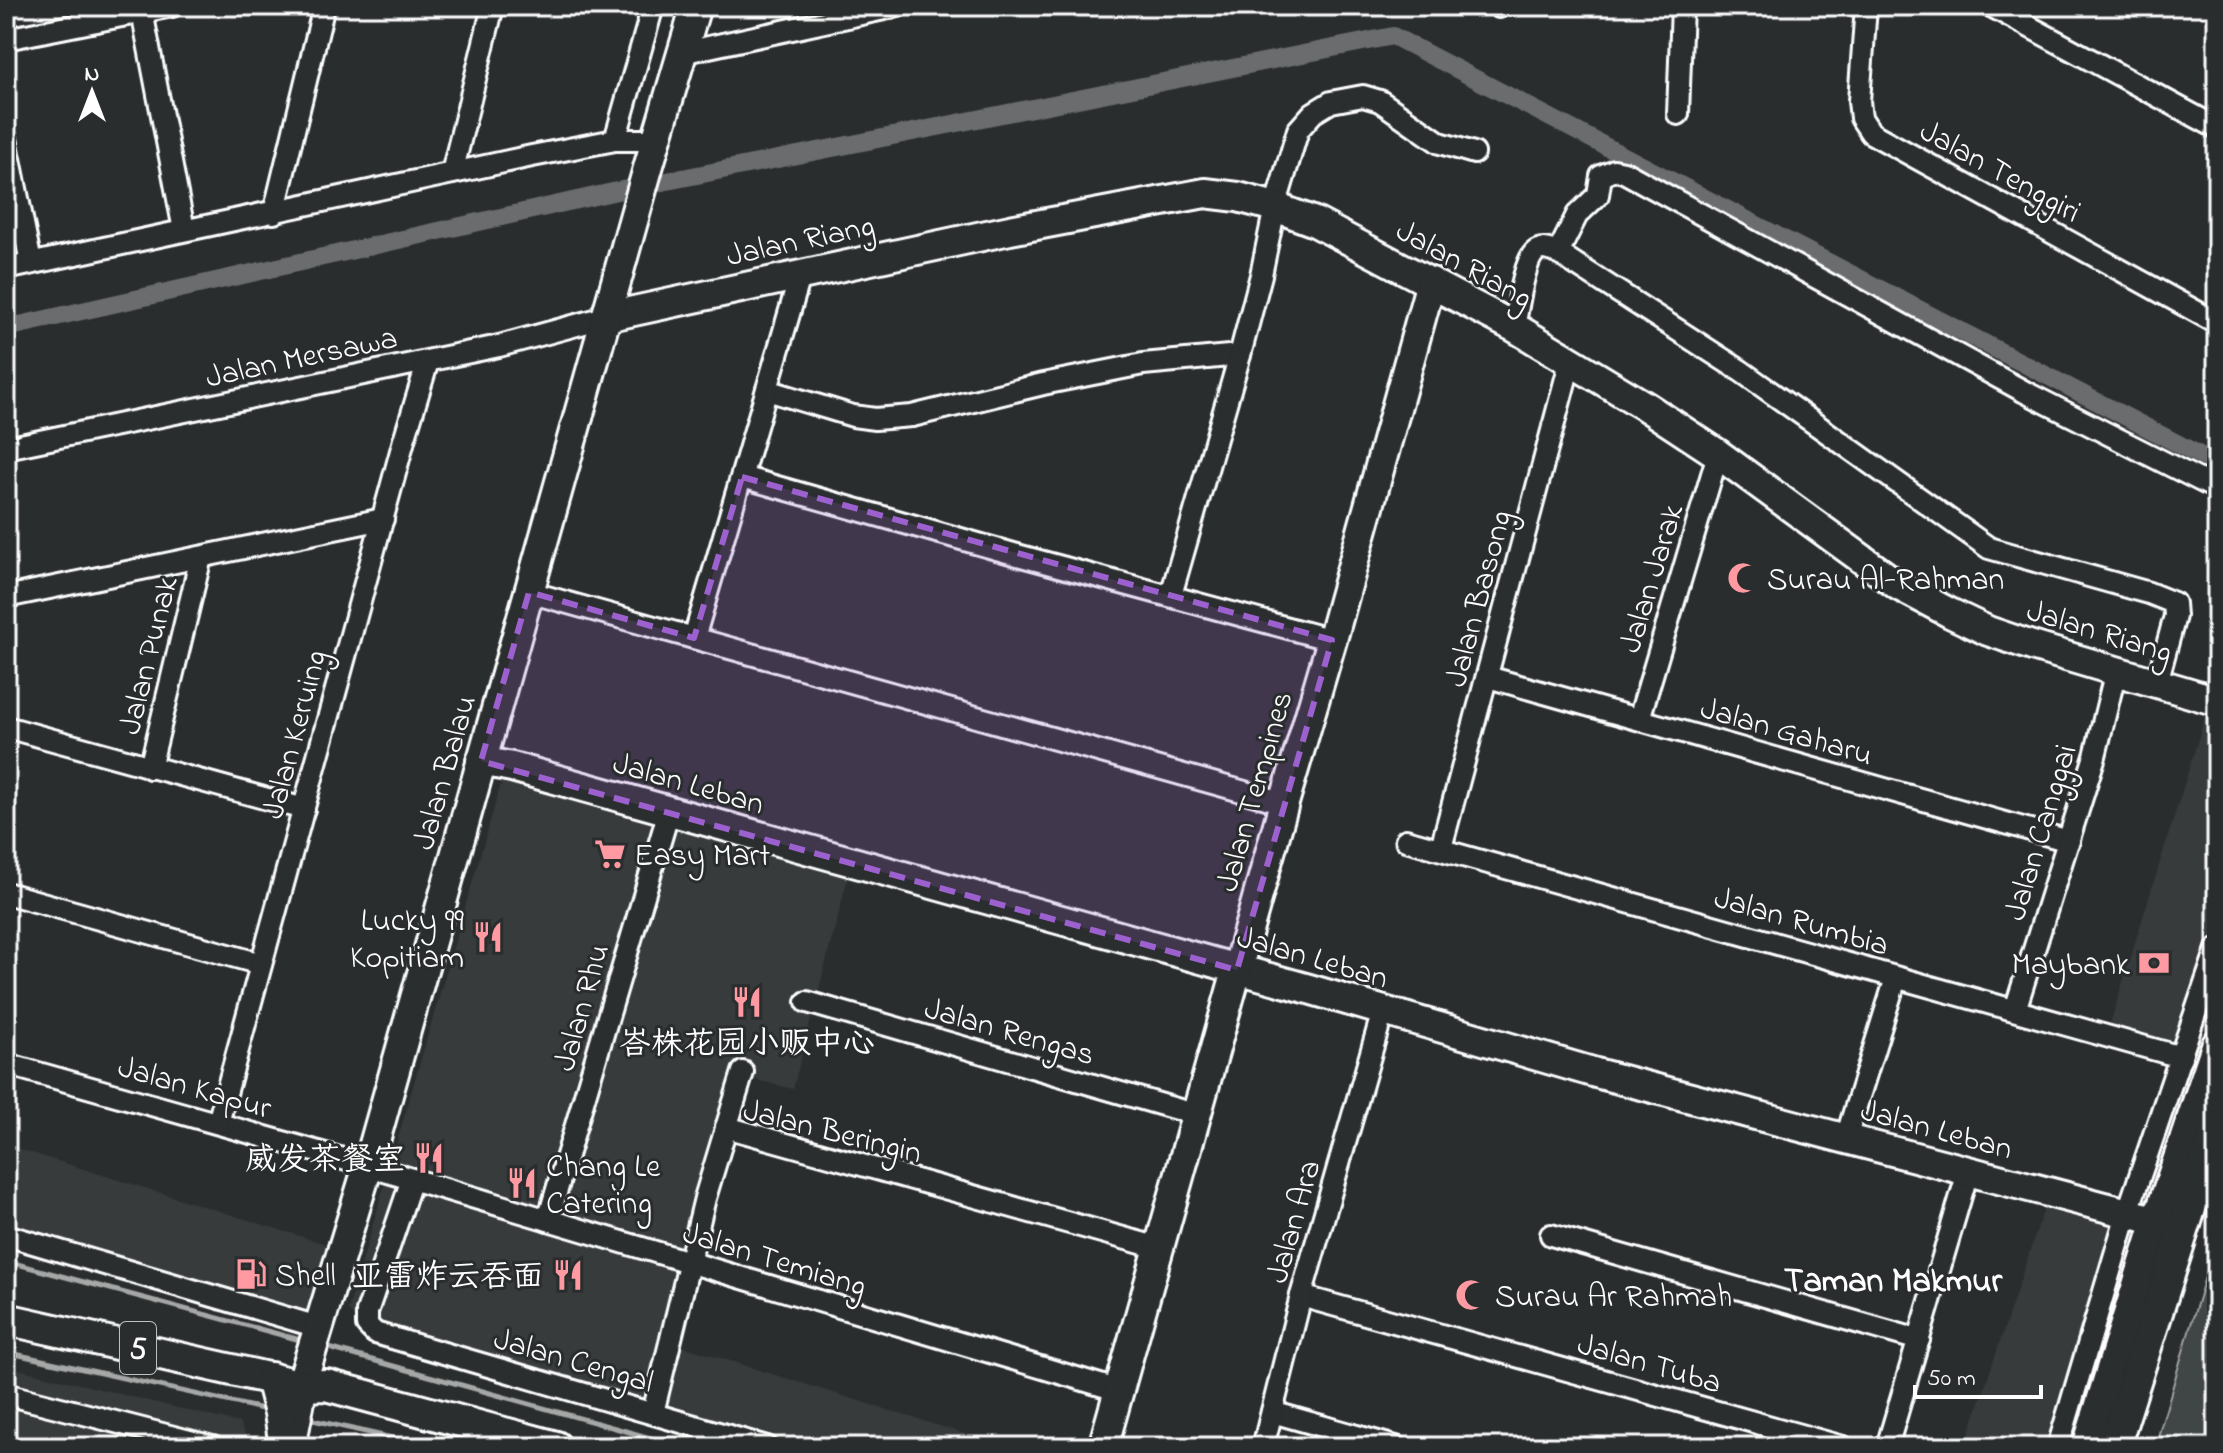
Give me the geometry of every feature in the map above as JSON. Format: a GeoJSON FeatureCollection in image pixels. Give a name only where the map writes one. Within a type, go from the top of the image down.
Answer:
{"type":"FeatureCollection","features":[{"type":"Feature","properties":{"kind":"main road"},"geometry":{"type":"LineString","coordinates":[[2088,1447],[2158,1221],[2214,1061]]}},
{"type":"Feature","properties":{"kind":"main road"},"geometry":{"type":"LineString","coordinates":[[2158,1221],[2167,1220],[2175,1213],[2199,1140],[2216,1125]]}},
{"type":"Feature","properties":{"kind":"main road"},"geometry":{"type":"LineString","coordinates":[[2114,1447],[2216,1125]]}},
{"type":"Feature","properties":{"kind":"main road","name":"5"},"geometry":{"type":"LineString","coordinates":[[6,1300],[303,1370],[556,1447]]}},
{"type":"Feature","properties":{"kind":"main road","name":"5"},"geometry":{"type":"LineString","coordinates":[[6,1319],[303,1370]]}},
{"type":"Feature","properties":{"kind":"main road"},"geometry":{"type":"LineString","coordinates":[[288,1447],[303,1370]]}},
{"type":"Feature","properties":{"kind":"street"},"geometry":{"type":"LineString","coordinates":[[6,39],[142,9],[172,6]]}},
{"type":"Feature","properties":{"kind":"street"},"geometry":{"type":"LineString","coordinates":[[274,213],[324,6]]}},
{"type":"Feature","properties":{"kind":"street"},"geometry":{"type":"LineString","coordinates":[[452,173],[493,6]]}},
{"type":"Feature","properties":{"kind":"street"},"geometry":{"type":"LineString","coordinates":[[615,140],[653,6]]}},
{"type":"Feature","properties":{"kind":"street","name":"Jalan Balau"},"geometry":{"type":"LineString","coordinates":[[303,1370],[368,1166],[696,6]]}},
{"type":"Feature","properties":{"kind":"street"},"geometry":{"type":"LineString","coordinates":[[681,53],[898,6]]}},
{"type":"Feature","properties":{"kind":"street"},"geometry":{"type":"LineString","coordinates":[[1678,114],[1682,6]]}},
{"type":"Feature","properties":{"kind":"street","name":"Jalan Tenggiri"},"geometry":{"type":"LineString","coordinates":[[1866,6],[1859,101],[1861,118],[1871,133],[2217,323]]}},
{"type":"Feature","properties":{"kind":"street"},"geometry":{"type":"LineString","coordinates":[[1991,6],[2025,15],[2217,128]]}},
{"type":"Feature","properties":{"kind":"street"},"geometry":{"type":"LineString","coordinates":[[142,9],[184,230]]}},
{"type":"Feature","properties":{"kind":"street"},"geometry":{"type":"LineString","coordinates":[[1171,595],[1240,355],[1275,207],[1298,130],[1322,108],[1350,97],[1363,96],[1380,101],[1440,143],[1474,153]]}},
{"type":"Feature","properties":{"kind":"street"},"geometry":{"type":"LineString","coordinates":[[6,139],[31,263]]}},
{"type":"Feature","properties":{"kind":"street"},"geometry":{"type":"LineString","coordinates":[[6,269],[615,140],[656,140]]}},
{"type":"Feature","properties":{"kind":"street"},"geometry":{"type":"LineString","coordinates":[[1558,253],[1577,215],[1598,195],[1601,176],[1614,170],[1624,172],[2025,392],[2217,489]]}},
{"type":"Feature","properties":{"kind":"street","name":"Jalan Riang"},"geometry":{"type":"LineString","coordinates":[[606,317],[1010,230],[1205,193],[1238,197],[1275,207],[1341,235],[1514,327],[1718,454],[1899,586],[1988,631],[2217,701]]}},
{"type":"Feature","properties":{"kind":"street"},"geometry":{"type":"LineString","coordinates":[[1514,327],[1528,264],[1535,252],[1543,249],[1558,253],[1741,371],[1989,548],[2149,593],[2174,603],[2175,616],[2157,682]]}},
{"type":"Feature","properties":{"kind":"street"},"geometry":{"type":"LineString","coordinates":[[694,638],[801,273]]}},
{"type":"Feature","properties":{"kind":"street","name":"Jalan Tempines"},"geometry":{"type":"LineString","coordinates":[[1103,1447],[1431,282]]}},
{"type":"Feature","properties":{"kind":"street","name":"Jalan Mersawa"},"geometry":{"type":"LineString","coordinates":[[6,448],[499,346],[606,317]]}},
{"type":"Feature","properties":{"kind":"street"},"geometry":{"type":"LineString","coordinates":[[767,390],[853,416],[889,418],[1143,364],[1240,355]]}},
{"type":"Feature","properties":{"kind":"street","name":"Jalan Keruing"},"geometry":{"type":"LineString","coordinates":[[218,1123],[428,361]]}},
{"type":"Feature","properties":{"kind":"street","name":"Jalan Basong"},"geometry":{"type":"LineString","coordinates":[[1441,848],[1570,363]]}},
{"type":"Feature","properties":{"kind":"street","name":"Jalan Jarak"},"geometry":{"type":"LineString","coordinates":[[1639,719],[1718,454]]}},
{"type":"Feature","properties":{"kind":"street"},"geometry":{"type":"LineString","coordinates":[[742,477],[1332,640]]}},
{"type":"Feature","properties":{"kind":"street"},"geometry":{"type":"LineString","coordinates":[[6,597],[383,519]]}},
{"type":"Feature","properties":{"kind":"street","name":"Jalan Punak"},"geometry":{"type":"LineString","coordinates":[[150,768],[201,557]]}},
{"type":"Feature","properties":{"kind":"street"},"geometry":{"type":"LineString","coordinates":[[529,592],[1284,803]]}},
{"type":"Feature","properties":{"kind":"street","name":"Jalan Canggai"},"geometry":{"type":"LineString","coordinates":[[2015,1010],[2095,756],[2116,670]]}},
{"type":"Feature","properties":{"kind":"street","name":"Jalan Gaharu"},"geometry":{"type":"LineString","coordinates":[[1488,677],[2069,841]]}},
{"type":"Feature","properties":{"kind":"street"},"geometry":{"type":"LineString","coordinates":[[6,727],[304,809]]}},
{"type":"Feature","properties":{"kind":"street","name":"Jalan Leban"},"geometry":{"type":"LineString","coordinates":[[481,761],[512,767],[1596,1073],[2158,1221]]}},
{"type":"Feature","properties":{"kind":"street","name":"Jalan Rhu"},"geometry":{"type":"LineString","coordinates":[[548,1220],[669,811]]}},
{"type":"Feature","properties":{"kind":"street","name":"Jalan Rumbia"},"geometry":{"type":"LineString","coordinates":[[1406,840],[2181,1057]]}},
{"type":"Feature","properties":{"kind":"street"},"geometry":{"type":"LineString","coordinates":[[6,893],[261,964]]}},
{"type":"Feature","properties":{"kind":"street"},"geometry":{"type":"LineString","coordinates":[[2058,1447],[2127,1214],[2217,949]]}},
{"type":"Feature","properties":{"kind":"street"},"geometry":{"type":"LineString","coordinates":[[1846,1138],[1896,978]]}},
{"type":"Feature","properties":{"kind":"street","name":"Jalan Rengas"},"geometry":{"type":"LineString","coordinates":[[807,1002],[1197,1115]]}},
{"type":"Feature","properties":{"kind":"street","name":"Jalan Ara"},"geometry":{"type":"LineString","coordinates":[[1263,1447],[1301,1296],[1383,1011]]}},
{"type":"Feature","properties":{"kind":"street","name":"Jalan Kapur"},"geometry":{"type":"LineString","coordinates":[[6,1064],[368,1166]]}},
{"type":"Feature","properties":{"kind":"street"},"geometry":{"type":"LineString","coordinates":[[726,1127],[743,1072]]}},
{"type":"Feature","properties":{"kind":"street","name":"Jalan Beringin"},"geometry":{"type":"LineString","coordinates":[[653,1413],[689,1262],[726,1127],[1159,1248]]}},
{"type":"Feature","properties":{"kind":"street","name":"Jalan Temiang"},"geometry":{"type":"LineString","coordinates":[[368,1166],[1120,1391]]}},
{"type":"Feature","properties":{"kind":"street"},"geometry":{"type":"LineString","coordinates":[[1887,1447],[1968,1172]]}},
{"type":"Feature","properties":{"kind":"street","name":"Jalan Cengal"},"geometry":{"type":"LineString","coordinates":[[412,1179],[367,1312],[367,1325],[375,1333],[767,1447]]}},
{"type":"Feature","properties":{"kind":"street"},"geometry":{"type":"LineString","coordinates":[[6,1235],[303,1370]]}},
{"type":"Feature","properties":{"kind":"street"},"geometry":{"type":"LineString","coordinates":[[1551,1235],[1919,1340]]}},
{"type":"Feature","properties":{"kind":"street","name":"Jalan Tuba"},"geometry":{"type":"LineString","coordinates":[[1301,1296],[1843,1447]]}},
{"type":"Feature","properties":{"kind":"street"},"geometry":{"type":"LineString","coordinates":[[6,1394],[213,1447]]}},
{"type":"Feature","properties":{"kind":"street"},"geometry":{"type":"LineString","coordinates":[[1272,1412],[1396,1447]]}},
{"type":"Feature","properties":{"kind":"highlighted area"},"geometry":{"type":"Polygon","coordinates":[[[742,477],[1332,640],[1237,970],[481,761],[529,592],[694,638],[742,477]]]}},
{"type":"Feature","properties":{"kind":"shaded area"},"geometry":{"type":"Polygon","coordinates":[[[2213,691],[2217,692],[2217,967],[2184,1064],[2104,1043],[2213,691]]]}},
{"type":"Feature","properties":{"kind":"shaded area"},"geometry":{"type":"Polygon","coordinates":[[[509,756],[854,854],[793,1089],[748,1078],[676,1344],[1007,1447],[744,1447],[370,1339],[348,1310],[509,756]]]}},
{"type":"Feature","properties":{"kind":"shaded area"},"geometry":{"type":"Polygon","coordinates":[[[6,1145],[351,1252],[326,1337],[6,1242],[6,1145]]]}},
{"type":"Feature","properties":{"kind":"shaded area"},"geometry":{"type":"Polygon","coordinates":[[[2052,1184],[2136,1205],[2063,1447],[1965,1447],[2052,1184]]]}},
{"type":"Feature","properties":{"kind":"shaded area"},"geometry":{"type":"Polygon","coordinates":[[[2217,1236],[2217,1447],[2155,1447],[2217,1236]]]}},
{"type":"Feature","properties":{"kind":"shaded area"},"geometry":{"type":"Polygon","coordinates":[[[6,1366],[239,1423],[252,1447],[6,1447],[6,1366]]]}},
{"type":"Feature","properties":{"kind":"waterway"},"geometry":{"type":"LineString","coordinates":[[6,328],[617,191],[1393,36],[2217,464]]}},
{"type":"Feature","properties":{"kind":"waterway"},"geometry":{"type":"LineString","coordinates":[[6,1261],[304,1341]]}},
{"type":"Feature","properties":{"kind":"waterway"},"geometry":{"type":"LineString","coordinates":[[322,1346],[683,1447]]}},
{"type":"Feature","properties":{"kind":"waterway"},"geometry":{"type":"LineString","coordinates":[[6,1352],[267,1410]]}},
{"type":"Feature","properties":{"kind":"waterway"},"geometry":{"type":"LineString","coordinates":[[304,1418],[432,1447]]}},
{"type":"Feature","properties":{"kind":"place","name":"Surau Al-Rahman"},"geometry":{"type":"Point","coordinates":[1743,578]}},
{"type":"Feature","properties":{"kind":"place","name":"Easy Mart"},"geometry":{"type":"Point","coordinates":[610,854]}},
{"type":"Feature","properties":{"kind":"place","name":"Lucky 99 Kopitiam"},"geometry":{"type":"Point","coordinates":[488,937]}},
{"type":"Feature","properties":{"kind":"place","name":"Maybank"},"geometry":{"type":"Point","coordinates":[2154,963]}},
{"type":"Feature","properties":{"kind":"place","name":"峇株花园小贩中心"},"geometry":{"type":"Point","coordinates":[747,1002]}},
{"type":"Feature","properties":{"kind":"place","name":"威发茶餐室"},"geometry":{"type":"Point","coordinates":[429,1158]}},
{"type":"Feature","properties":{"kind":"place","name":"Chang Le Catering"},"geometry":{"type":"Point","coordinates":[522,1183]}},
{"type":"Feature","properties":{"kind":"place","name":"Shell"},"geometry":{"type":"Point","coordinates":[251,1274]}},
{"type":"Feature","properties":{"kind":"place","name":"亚雷炸云吞面"},"geometry":{"type":"Point","coordinates":[568,1275]}},
{"type":"Feature","properties":{"kind":"place","name":"Surau Ar Rahmah"},"geometry":{"type":"Point","coordinates":[1471,1295]}},
{"type":"Feature","properties":{"kind":"district","name":"Taman Makmur"},"geometry":{"type":"Point","coordinates":[1893,1279]}}]}
